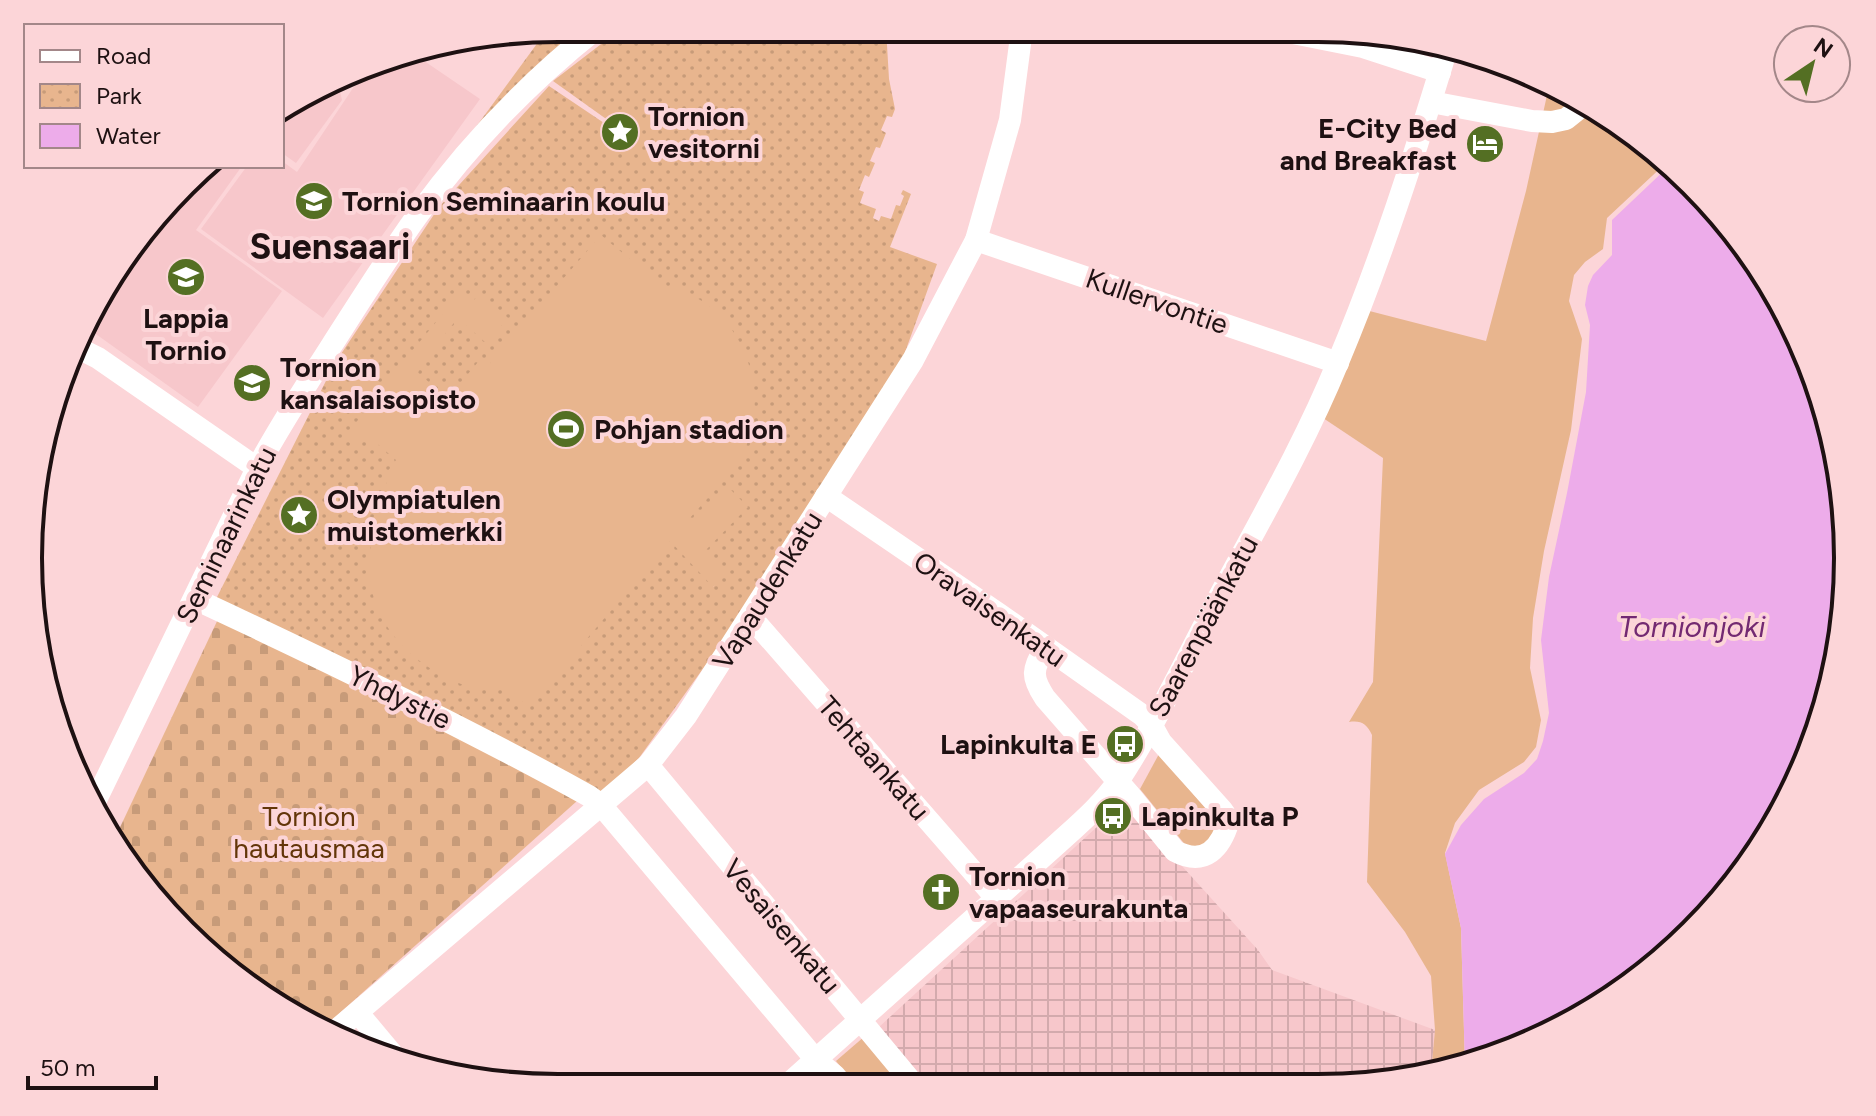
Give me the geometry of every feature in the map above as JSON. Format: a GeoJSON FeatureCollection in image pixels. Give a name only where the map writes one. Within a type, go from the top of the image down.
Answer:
{"type":"FeatureCollection","features":[{"type":"Feature","properties":{"kind":"street","name":"Seminaarinkatu"},"geometry":{"type":"LineString","coordinates":[[99,794],[257,468],[366,293],[416,217],[450,173],[538,79],[581,42]]}},
{"type":"Feature","properties":{"kind":"street","name":"Vapaudenkatu"},"geometry":{"type":"LineString","coordinates":[[342,1026],[648,765],[686,716],[913,360],[976,240],[1010,120],[1020,42]]}},
{"type":"Feature","properties":{"kind":"street"},"geometry":{"type":"LineString","coordinates":[[1341,43],[1440,72]]}},
{"type":"Feature","properties":{"kind":"street","name":"Saarenpäänkatu"},"geometry":{"type":"LineString","coordinates":[[800,1074],[1090,814],[1118,781],[1309,426],[1338,363],[1388,229],[1444,58]]}},
{"type":"Feature","properties":{"kind":"street"},"geometry":{"type":"LineString","coordinates":[[1431,102],[1532,121],[1566,119],[1576,111]]}},
{"type":"Feature","properties":{"kind":"street","name":"Kullervontie"},"geometry":{"type":"LineString","coordinates":[[976,240],[1338,363]]}},
{"type":"Feature","properties":{"kind":"street"},"geometry":{"type":"LineString","coordinates":[[84,354],[98,358],[257,468]]}},
{"type":"Feature","properties":{"kind":"street","name":"Oravaisenkatu"},"geometry":{"type":"LineString","coordinates":[[826,496],[1142,715],[1161,742],[1229,820],[1225,834],[1214,850],[1200,858],[1183,855],[1175,851],[1118,781]]}},
{"type":"Feature","properties":{"kind":"street","name":"Yhdystie"},"geometry":{"type":"LineString","coordinates":[[195,599],[497,745],[601,805]]}},
{"type":"Feature","properties":{"kind":"street","name":"Tehtaankatu"},"geometry":{"type":"LineString","coordinates":[[751,617],[997,899]]}},
{"type":"Feature","properties":{"kind":"street"},"geometry":{"type":"LineString","coordinates":[[1045,648],[1034,669],[1038,688],[1118,781]]}},
{"type":"Feature","properties":{"kind":"street","name":"Vesaisenkatu"},"geometry":{"type":"LineString","coordinates":[[648,765],[905,1074]]}},
{"type":"Feature","properties":{"kind":"street"},"geometry":{"type":"LineString","coordinates":[[601,805],[816,1060],[833,1074]]}},
{"type":"Feature","properties":{"kind":"street"},"geometry":{"type":"LineString","coordinates":[[358,1013],[384,1044]]}},
{"type":"Feature","properties":{"kind":"shaded area","name":"Tornion Seminaarin koulu"},"geometry":{"type":"Polygon","coordinates":[[[423,60],[480,99],[323,318],[201,229],[246,168],[284,168],[284,162],[297,172],[356,83],[361,81],[423,60]]]}},
{"type":"Feature","properties":{"kind":"shaded area"},"geometry":{"type":"Polygon","coordinates":[[[340,91],[342,100],[296,163],[284,154],[284,121],[340,91]]]}},
{"type":"Feature","properties":{"kind":"shaded area","name":"Lappia Tornio"},"geometry":{"type":"Polygon","coordinates":[[[220,168],[241,168],[196,230],[282,291],[198,407],[94,333],[129,271],[170,218],[220,168]]]}},
{"type":"Feature","properties":{"kind":"shaded area"},"geometry":{"type":"Polygon","coordinates":[[[1124,802],[1258,950],[1272,970],[1435,1030],[1432,1061],[1352,1073],[919,1074],[879,1027],[1124,802]]]}},
{"type":"Feature","properties":{"kind":"green space"},"geometry":{"type":"Polygon","coordinates":[[[566,42],[470,135],[538,43],[566,42]]]}},
{"type":"Feature","properties":{"kind":"green space"},"geometry":{"type":"Polygon","coordinates":[[[604,42],[887,42],[895,109],[892,117],[887,116],[881,130],[886,133],[870,161],[875,163],[869,177],[865,175],[859,190],[864,192],[860,203],[876,209],[873,218],[879,221],[881,216],[891,219],[896,205],[900,206],[903,190],[911,194],[890,247],[937,264],[904,355],[745,610],[639,758],[603,793],[215,601],[335,363],[439,207],[549,86],[607,125],[609,134],[618,141],[629,138],[629,127],[621,121],[609,121],[553,81],[604,42]],[[601,235],[486,368],[478,362],[448,398],[418,373],[421,363],[458,318],[486,343],[508,318],[480,293],[473,301],[461,292],[383,386],[368,372],[361,381],[376,397],[344,438],[356,448],[367,435],[396,460],[385,475],[389,479],[374,503],[382,510],[369,558],[375,600],[394,636],[424,664],[442,675],[466,686],[505,688],[529,707],[670,541],[713,587],[724,572],[705,551],[748,507],[730,489],[696,523],[690,518],[735,466],[746,447],[755,405],[753,384],[740,343],[728,324],[707,304],[655,280],[601,235]]]}},
{"type":"Feature","properties":{"kind":"green space"},"geometry":{"type":"Polygon","coordinates":[[[1547,95],[1605,129],[1658,170],[1607,218],[1603,249],[1574,275],[1569,301],[1582,339],[1571,430],[1544,551],[1533,618],[1530,668],[1541,720],[1536,747],[1524,762],[1479,790],[1455,823],[1445,853],[1461,928],[1465,1052],[1432,1061],[1435,1030],[1431,976],[1405,932],[1367,882],[1372,735],[1363,724],[1349,722],[1373,682],[1383,458],[1314,412],[1350,306],[1486,341],[1526,191],[1547,95]]]}},
{"type":"Feature","properties":{"kind":"green space","name":"Pohjan stadion"},"geometry":{"type":"Polygon","coordinates":[[[512,179],[781,241],[793,466],[719,581],[539,762],[232,611],[352,392],[512,179]]]}},
{"type":"Feature","properties":{"kind":"green space","name":"Tornion hautausmaa"},"geometry":{"type":"Polygon","coordinates":[[[219,617],[489,751],[577,801],[331,1021],[271,987],[218,946],[170,898],[119,829],[219,617]]]}},
{"type":"Feature","properties":{"kind":"green space"},"geometry":{"type":"Polygon","coordinates":[[[1159,754],[1218,823],[1216,836],[1201,848],[1187,847],[1140,789],[1159,754]]]}},
{"type":"Feature","properties":{"kind":"green space"},"geometry":{"type":"Polygon","coordinates":[[[865,1036],[896,1074],[846,1074],[836,1061],[865,1036]]]}},
{"type":"Feature","properties":{"kind":"water","name":"Tornionjoki"},"geometry":{"type":"Polygon","coordinates":[[[1661,173],[1727,244],[1747,271],[1781,330],[1807,392],[1830,491],[1833,592],[1824,659],[1807,724],[1781,786],[1747,845],[1706,898],[1658,946],[1605,987],[1546,1021],[1465,1052],[1461,928],[1445,854],[1461,825],[1484,799],[1524,773],[1537,759],[1543,741],[1549,713],[1541,640],[1549,577],[1586,392],[1590,325],[1585,305],[1593,275],[1612,255],[1612,220],[1661,173]]]}},
{"type":"Feature","properties":{"kind":"place","name":"Tornion vesitorni"},"geometry":{"type":"Point","coordinates":[620,132]}},
{"type":"Feature","properties":{"kind":"place","name":"E-City Bed and Breakfast"},"geometry":{"type":"Point","coordinates":[1485,144]}},
{"type":"Feature","properties":{"kind":"place","name":"Tornion Seminaarin koulu"},"geometry":{"type":"Point","coordinates":[314,201]}},
{"type":"Feature","properties":{"kind":"place","name":"Lappia Tornio"},"geometry":{"type":"Point","coordinates":[186,277]}},
{"type":"Feature","properties":{"kind":"place","name":"Tornion kansalaisopisto"},"geometry":{"type":"Point","coordinates":[252,383]}},
{"type":"Feature","properties":{"kind":"place","name":"Pohjan stadion"},"geometry":{"type":"Point","coordinates":[566,429]}},
{"type":"Feature","properties":{"kind":"place","name":"Olympiatulen muistomerkki"},"geometry":{"type":"Point","coordinates":[299,515]}},
{"type":"Feature","properties":{"kind":"place","name":"Lapinkulta E"},"geometry":{"type":"Point","coordinates":[1125,744]}},
{"type":"Feature","properties":{"kind":"place","name":"Lapinkulta P"},"geometry":{"type":"Point","coordinates":[1113,816]}},
{"type":"Feature","properties":{"kind":"place","name":"Tornion vapaaseurakunta"},"geometry":{"type":"Point","coordinates":[941,892]}},
{"type":"Feature","properties":{"kind":"district","name":"Suensaari"},"geometry":{"type":"Point","coordinates":[330,246]}}]}
